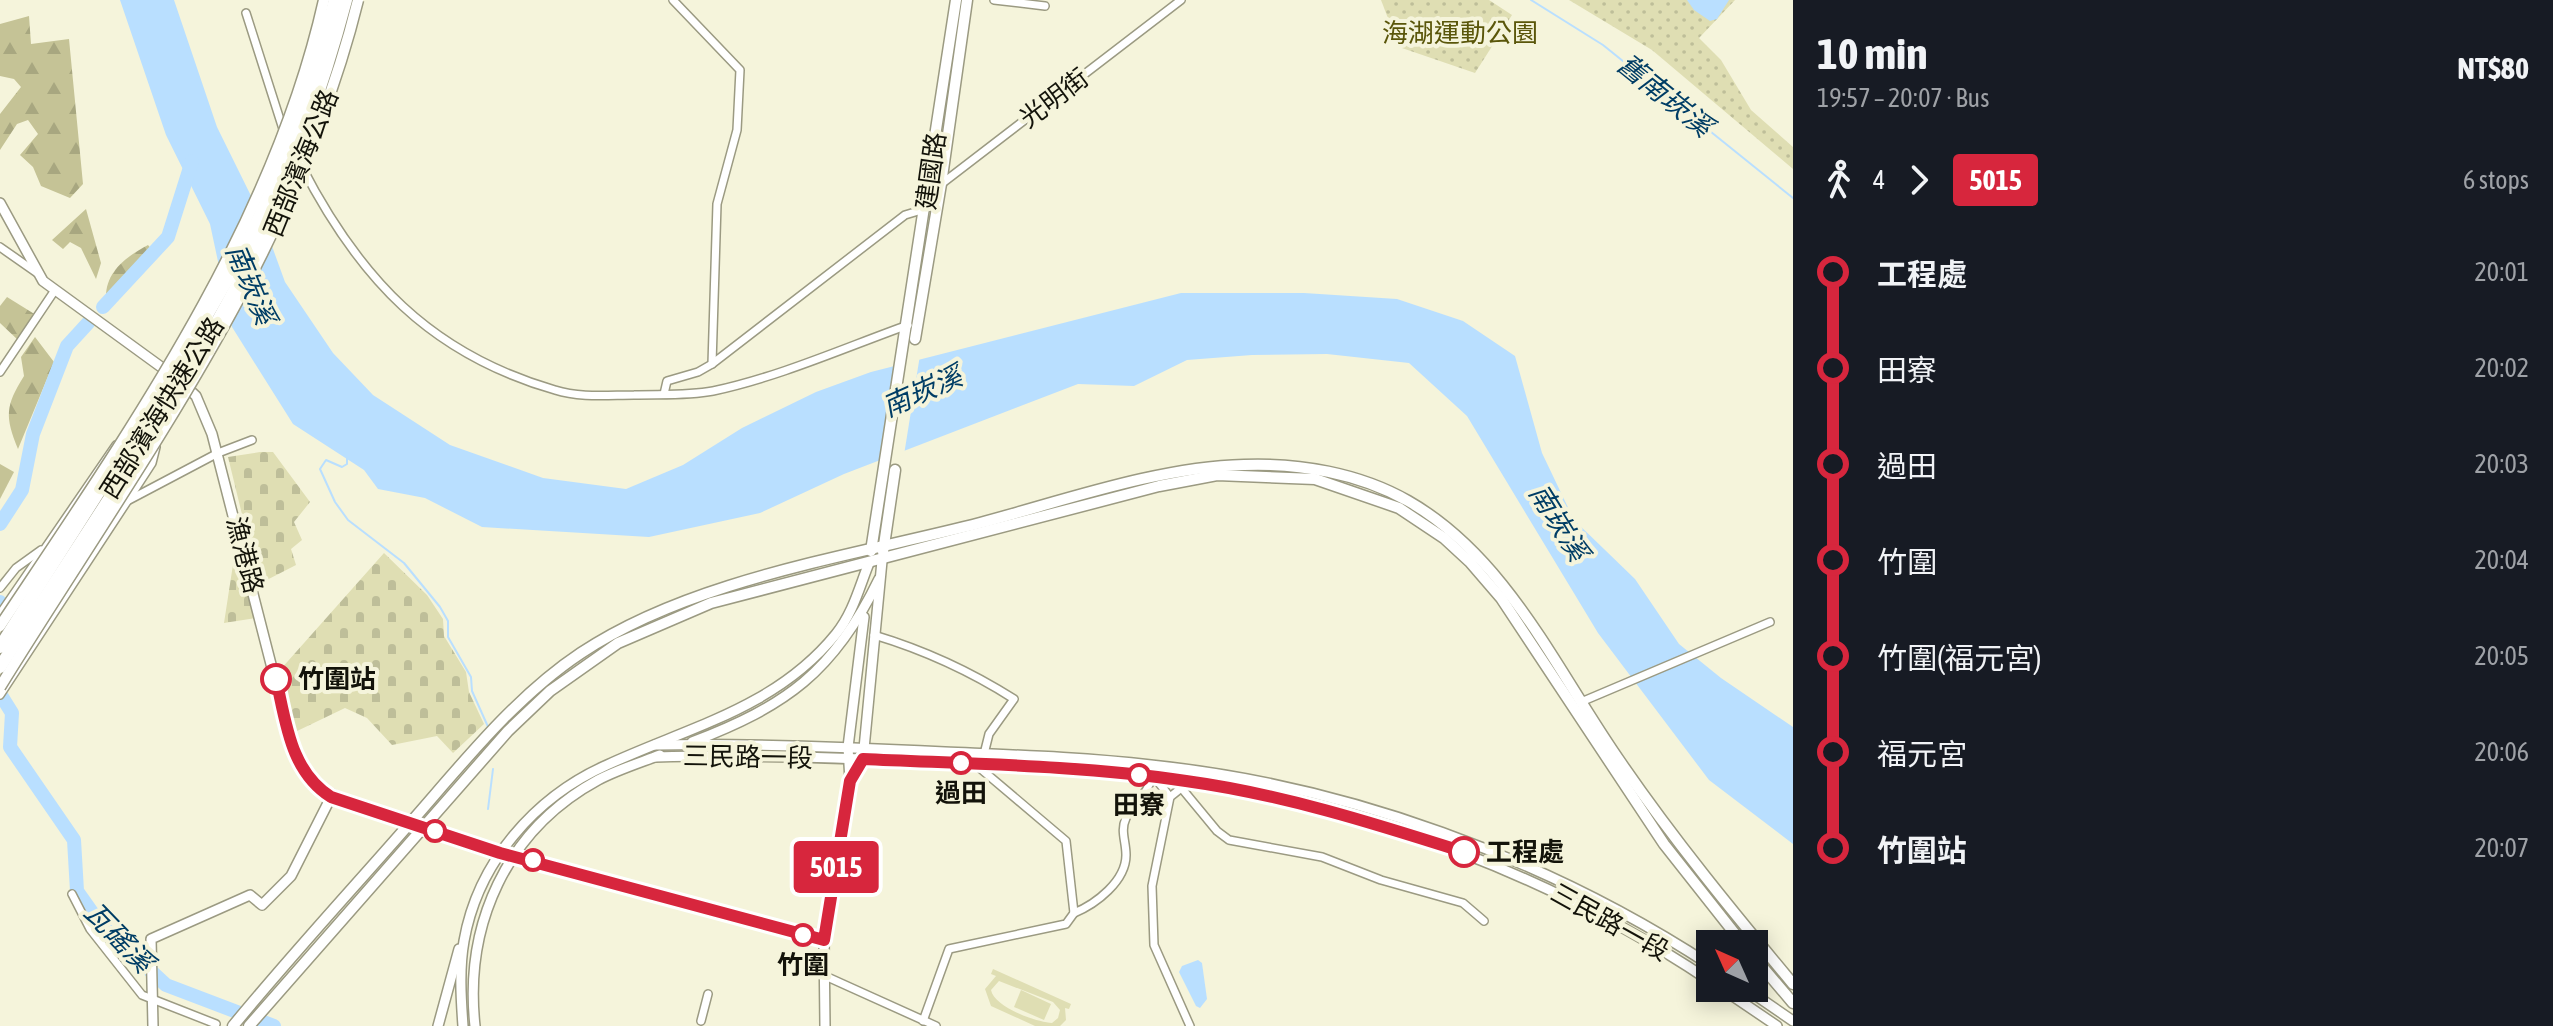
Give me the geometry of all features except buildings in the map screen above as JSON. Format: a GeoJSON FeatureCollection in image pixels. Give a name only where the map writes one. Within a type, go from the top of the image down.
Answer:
{"type":"FeatureCollection","features":[{"type":"Feature","properties":{"kind":"highway","name":"西部濱海快速公路"},"geometry":{"type":"LineString","coordinates":[[0,647],[121,458],[207,317],[242,251],[300,117],[335,0]]}},
{"type":"Feature","properties":{"kind":"highway","name":"西部濱海快速公路"},"geometry":{"type":"LineString","coordinates":[[0,667],[174,393],[235,289],[312,116],[346,0]]}},
{"type":"Feature","properties":{"kind":"main road","name":"西部濱海公路"},"geometry":{"type":"LineString","coordinates":[[0,626],[131,423],[220,268],[278,145],[324,0]]}},
{"type":"Feature","properties":{"kind":"main road","name":"西部濱海公路"},"geometry":{"type":"LineString","coordinates":[[0,687],[205,362],[265,251],[315,137],[358,0]]}},
{"type":"Feature","properties":{"kind":"main road","name":"建國路"},"geometry":{"type":"LineString","coordinates":[[910,340],[908,325],[956,0]]}},
{"type":"Feature","properties":{"kind":"main road","name":"建國路"},"geometry":{"type":"LineString","coordinates":[[910,340],[941,184],[967,0]]}},
{"type":"Feature","properties":{"kind":"main road"},"geometry":{"type":"LineString","coordinates":[[871,551],[889,472],[910,340]]}},
{"type":"Feature","properties":{"kind":"main road"},"geometry":{"type":"LineString","coordinates":[[234,1025],[501,722],[541,683],[611,635],[693,598],[1173,473],[1216,466],[1277,464],[1346,476],[1406,499],[1466,544],[1508,591],[1580,703],[1713,888],[1793,984]]}},
{"type":"Feature","properties":{"kind":"main road"},"geometry":{"type":"LineString","coordinates":[[882,561],[889,472]]}},
{"type":"Feature","properties":{"kind":"main road"},"geometry":{"type":"LineString","coordinates":[[249,1026],[529,710],[574,672],[618,643],[711,603],[882,561],[1159,486],[1217,475],[1315,479],[1399,508],[1444,538],[1501,598],[1664,844],[1732,930]]}},
{"type":"Feature","properties":{"kind":"main road"},"geometry":{"type":"LineString","coordinates":[[1768,974],[1793,1003]]}},
{"type":"Feature","properties":{"kind":"street"},"geometry":{"type":"LineString","coordinates":[[673,0],[740,70],[737,130],[717,204],[712,364]]}},
{"type":"Feature","properties":{"kind":"street"},"geometry":{"type":"LineString","coordinates":[[994,0],[1045,6]]}},
{"type":"Feature","properties":{"kind":"street","name":"光明街"},"geometry":{"type":"LineString","coordinates":[[927,195],[1181,0]]}},
{"type":"Feature","properties":{"kind":"street"},"geometry":{"type":"LineString","coordinates":[[246,13],[272,100],[313,188],[353,251],[401,308],[458,350],[556,391],[584,395],[664,394],[710,391],[760,379],[908,325]]}},
{"type":"Feature","properties":{"kind":"street","name":"漁港路"},"geometry":{"type":"LineString","coordinates":[[0,203],[37,273],[55,290],[169,373],[196,396],[206,414],[294,754],[305,775],[331,797],[410,823],[507,853],[824,940]]}},
{"type":"Feature","properties":{"kind":"street"},"geometry":{"type":"LineString","coordinates":[[664,394],[667,381],[698,372],[712,364],[905,215],[925,209]]}},
{"type":"Feature","properties":{"kind":"street"},"geometry":{"type":"LineString","coordinates":[[0,247],[37,273]]}},
{"type":"Feature","properties":{"kind":"street"},"geometry":{"type":"LineString","coordinates":[[0,372],[55,290]]}},
{"type":"Feature","properties":{"kind":"street"},"geometry":{"type":"LineString","coordinates":[[0,614],[108,453],[144,414],[169,373]]}},
{"type":"Feature","properties":{"kind":"street"},"geometry":{"type":"LineString","coordinates":[[0,695],[152,463],[162,424],[184,386]]}},
{"type":"Feature","properties":{"kind":"street"},"geometry":{"type":"LineString","coordinates":[[128,500],[218,453],[252,440]]}},
{"type":"Feature","properties":{"kind":"street"},"geometry":{"type":"LineString","coordinates":[[0,588],[16,568],[45,546]]}},
{"type":"Feature","properties":{"kind":"street"},"geometry":{"type":"LineString","coordinates":[[825,1026],[824,940],[850,781],[848,747],[871,551]]}},
{"type":"Feature","properties":{"kind":"street"},"geometry":{"type":"LineString","coordinates":[[850,781],[864,753],[882,561]]}},
{"type":"Feature","properties":{"kind":"street"},"geometry":{"type":"LineString","coordinates":[[438,1026],[479,890],[537,810],[559,792],[606,765],[744,708],[804,666],[845,622],[869,563]]}},
{"type":"Feature","properties":{"kind":"street"},"geometry":{"type":"LineString","coordinates":[[475,1026],[472,978],[478,936],[507,853],[583,789],[764,711],[795,691],[834,653],[865,608],[879,579]]}},
{"type":"Feature","properties":{"kind":"street"},"geometry":{"type":"LineString","coordinates":[[1580,703],[1770,622]]}},
{"type":"Feature","properties":{"kind":"street"},"geometry":{"type":"LineString","coordinates":[[874,635],[912,646],[980,678],[1014,699],[989,734],[984,754]]}},
{"type":"Feature","properties":{"kind":"street","name":"三民路一段"},"geometry":{"type":"LineString","coordinates":[[655,745],[848,747],[864,753],[975,764],[1152,776],[1295,802],[1464,852],[1563,894],[1696,973]]}},
{"type":"Feature","properties":{"kind":"street","name":"三民路一段"},"geometry":{"type":"LineString","coordinates":[[656,757],[847,759],[864,753],[984,754],[1153,765],[1297,790],[1439,833],[1563,884],[1696,956]]}},
{"type":"Feature","properties":{"kind":"street"},"geometry":{"type":"LineString","coordinates":[[975,764],[1066,841],[1074,913]]}},
{"type":"Feature","properties":{"kind":"street"},"geometry":{"type":"LineString","coordinates":[[923,1021],[949,949],[1066,924],[1074,913],[1095,904],[1116,879],[1126,857],[1122,833],[1124,820],[1149,791],[1153,765]]}},
{"type":"Feature","properties":{"kind":"street"},"geometry":{"type":"LineString","coordinates":[[1152,776],[1170,797]]}},
{"type":"Feature","properties":{"kind":"street"},"geometry":{"type":"LineString","coordinates":[[1190,1026],[1154,945],[1152,886],[1170,797],[1182,783],[1217,831],[1229,840],[1322,857],[1381,880],[1463,903],[1484,921]]}},
{"type":"Feature","properties":{"kind":"street"},"geometry":{"type":"LineString","coordinates":[[153,1026],[151,939],[250,895],[262,905],[291,876],[331,797]]}},
{"type":"Feature","properties":{"kind":"street"},"geometry":{"type":"LineString","coordinates":[[72,894],[90,929],[142,995],[152,996],[216,1024]]}},
{"type":"Feature","properties":{"kind":"street"},"geometry":{"type":"LineString","coordinates":[[463,943],[463,1026]]}},
{"type":"Feature","properties":{"kind":"street"},"geometry":{"type":"LineString","coordinates":[[823,975],[936,1026]]}},
{"type":"Feature","properties":{"kind":"street"},"geometry":{"type":"LineString","coordinates":[[701,1021],[708,994]]}},
{"type":"Feature","properties":{"kind":"street"},"geometry":{"type":"LineString","coordinates":[[1742,1002],[1777,1026]]}},
{"type":"Feature","properties":{"kind":"street"},"geometry":{"type":"LineString","coordinates":[[1765,1002],[1793,1021]]}},
{"type":"Feature","properties":{"kind":"green space","name":"海湖運動公園"},"geometry":{"type":"Polygon","coordinates":[[[1381,0],[1489,0],[1512,15],[1475,73],[1399,47],[1381,0]]]}},
{"type":"Feature","properties":{"kind":"green space"},"geometry":{"type":"Polygon","coordinates":[[[1569,0],[1735,0],[1699,38],[1721,60],[1751,110],[1793,147],[1793,169],[1652,50],[1569,0]]]}},
{"type":"Feature","properties":{"kind":"green space"},"geometry":{"type":"Polygon","coordinates":[[[29,16],[31,44],[69,39],[83,184],[70,198],[41,186],[33,167],[20,155],[38,134],[28,120],[17,124],[0,150],[0,114],[21,87],[14,79],[0,76],[0,24],[29,16]]]}},
{"type":"Feature","properties":{"kind":"green space"},"geometry":{"type":"Polygon","coordinates":[[[86,209],[101,263],[96,279],[81,248],[70,242],[63,249],[52,240],[86,209]]]}},
{"type":"Feature","properties":{"kind":"green space"},"geometry":{"type":"Polygon","coordinates":[[[148,245],[152,250],[106,298],[113,273],[132,254],[148,245]]]}},
{"type":"Feature","properties":{"kind":"green space"},"geometry":{"type":"Polygon","coordinates":[[[7,297],[36,315],[19,341],[0,323],[0,306],[7,297]]]}},
{"type":"Feature","properties":{"kind":"green space"},"geometry":{"type":"Polygon","coordinates":[[[35,337],[54,362],[18,449],[9,420],[10,404],[24,376],[21,357],[35,337]]]}},
{"type":"Feature","properties":{"kind":"green space"},"geometry":{"type":"Polygon","coordinates":[[[273,452],[310,502],[294,522],[302,540],[291,549],[296,565],[259,584],[228,457],[273,452]]]}},
{"type":"Feature","properties":{"kind":"green space"},"geometry":{"type":"Polygon","coordinates":[[[0,464],[14,472],[0,499],[0,464]]]}},
{"type":"Feature","properties":{"kind":"green space"},"geometry":{"type":"Polygon","coordinates":[[[236,545],[256,618],[224,623],[236,545]]]}},
{"type":"Feature","properties":{"kind":"green space"},"geometry":{"type":"Polygon","coordinates":[[[384,553],[427,595],[443,619],[444,636],[466,672],[469,692],[484,724],[453,753],[437,736],[392,745],[367,718],[345,708],[295,732],[280,670],[384,553]]]}},
{"type":"Feature","properties":{"kind":"green space"},"geometry":{"type":"Polygon","coordinates":[[[993,969],[1071,1004],[1069,1009],[1065,1008],[1066,1020],[1060,1026],[1035,1026],[991,1006],[985,989],[996,976],[991,974],[993,969]],[[999,981],[991,990],[1007,1008],[1045,1022],[1052,1023],[1058,1018],[1060,1010],[1053,1002],[999,981]]]}},
{"type":"Feature","properties":{"kind":"green space"},"geometry":{"type":"Polygon","coordinates":[[[1021,990],[1051,1004],[1044,1020],[1014,1007],[1021,990]]]}},
{"type":"Feature","properties":{"kind":"water","name":"南崁溪"},"geometry":{"type":"Polygon","coordinates":[[[120,0],[174,0],[217,127],[261,216],[285,282],[333,353],[373,395],[450,445],[543,478],[626,489],[683,465],[742,428],[816,392],[871,372],[1181,293],[1304,293],[1397,299],[1463,321],[1515,356],[1542,453],[1574,520],[1635,579],[1679,644],[1721,678],[1793,727],[1793,844],[1709,780],[1598,633],[1467,416],[1409,363],[1327,354],[1252,355],[1187,360],[1134,386],[1078,384],[844,474],[760,513],[649,537],[482,527],[425,498],[378,489],[364,470],[293,424],[232,327],[210,224],[166,135],[120,0]]]}},
{"type":"Feature","properties":{"kind":"water"},"geometry":{"type":"Polygon","coordinates":[[[1687,0],[1729,0],[1717,19],[1710,21],[1694,10],[1687,0]]]}},
{"type":"Feature","properties":{"kind":"water"},"geometry":{"type":"Polygon","coordinates":[[[1198,960],[1202,963],[1207,999],[1200,1008],[1196,1006],[1179,972],[1182,966],[1198,960]]]}},
{"type":"Feature","properties":{"kind":"pier"},"geometry":{"type":"Polygon","coordinates":[[[920,355],[904,455],[881,464],[896,361],[920,355]]]}},
{"type":"Feature","properties":{"kind":"waterway","name":"舊南崁溪"},"geometry":{"type":"LineString","coordinates":[[1531,0],[1603,45],[1793,198]]}},
{"type":"Feature","properties":{"kind":"waterway"},"geometry":{"type":"LineString","coordinates":[[103,307],[168,237],[192,161]]}},
{"type":"Feature","properties":{"kind":"waterway"},"geometry":{"type":"LineString","coordinates":[[0,524],[22,490],[33,434],[67,346],[88,323]]}},
{"type":"Feature","properties":{"kind":"waterway"},"geometry":{"type":"LineString","coordinates":[[347,458],[347,464],[342,467],[326,460],[320,469],[335,502],[348,520],[404,563],[440,607],[448,621],[448,637],[471,677],[472,691],[489,729]]}},
{"type":"Feature","properties":{"kind":"waterway","name":"瓦磘溪"},"geometry":{"type":"LineString","coordinates":[[2,697],[12,713],[10,747],[74,840],[77,891],[101,925],[166,985],[274,1026]]}},
{"type":"Feature","properties":{"kind":"waterway"},"geometry":{"type":"LineString","coordinates":[[488,809],[493,769]]}},
{"type":"Feature","properties":{"kind":"bus line","name":"5015"},"geometry":{"type":"LineString","coordinates":[[276,679],[299,765],[314,785],[331,797],[500,853],[514,854],[824,940],[850,781],[863,759],[1050,768],[1190,781],[1295,802],[1464,852]]}},
{"type":"Feature","properties":{"kind":"place","name":"竹圍站"},"geometry":{"type":"Point","coordinates":[276,679]}},
{"type":"Feature","properties":{"kind":"place","name":"過田"},"geometry":{"type":"Point","coordinates":[961,763]}},
{"type":"Feature","properties":{"kind":"place","name":"田寮"},"geometry":{"type":"Point","coordinates":[1139,775]}},
{"type":"Feature","properties":{"kind":"place","name":"工程處"},"geometry":{"type":"Point","coordinates":[1464,852]}},
{"type":"Feature","properties":{"kind":"place","name":"竹圍"},"geometry":{"type":"Point","coordinates":[803,935]}}]}
